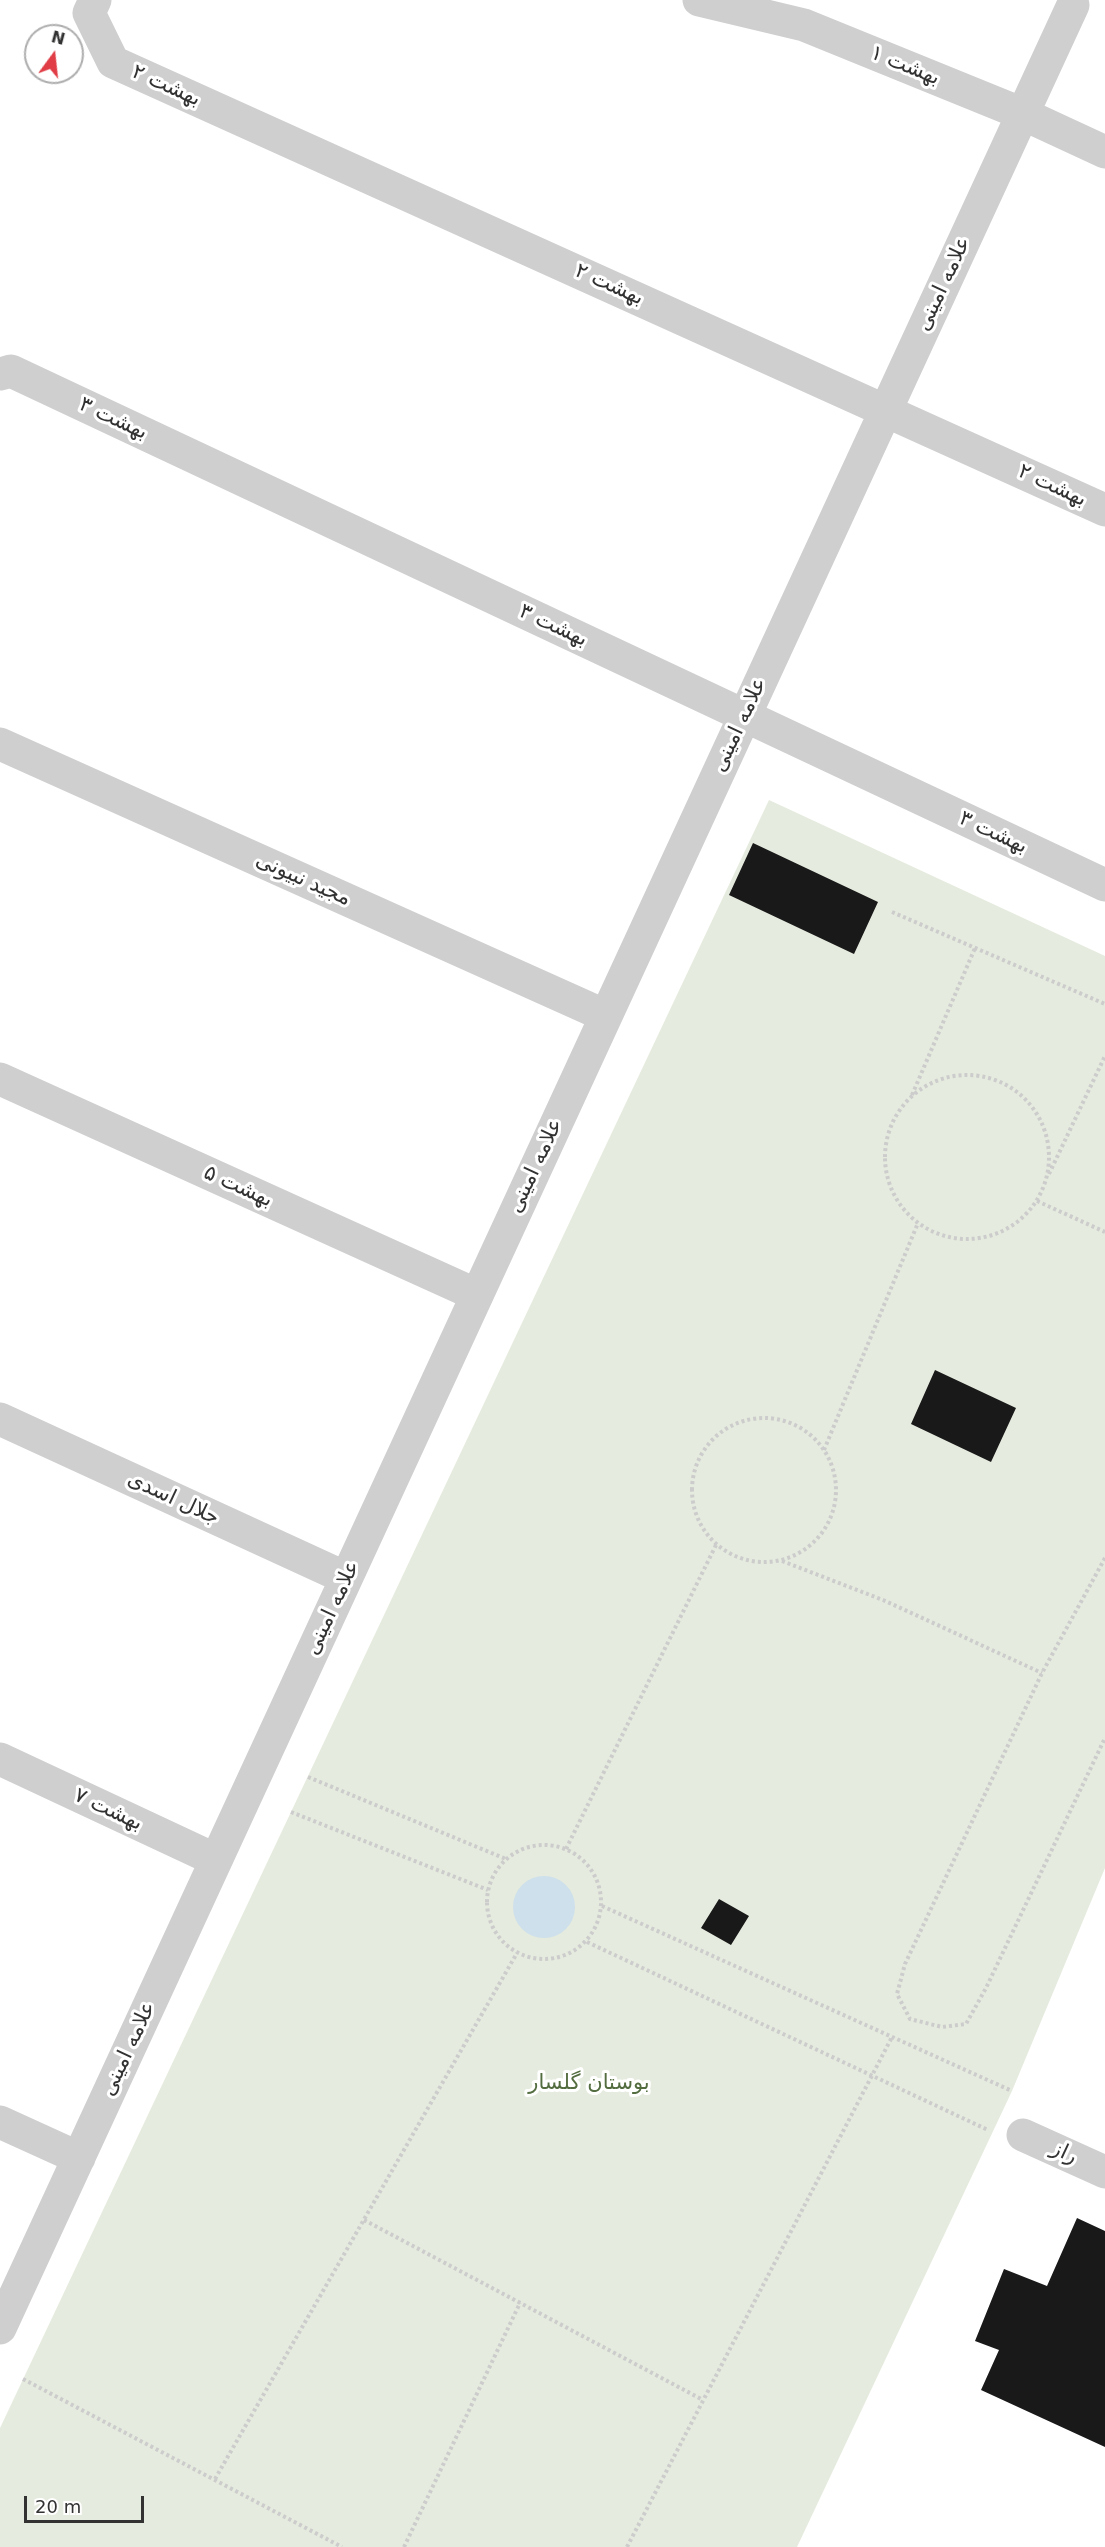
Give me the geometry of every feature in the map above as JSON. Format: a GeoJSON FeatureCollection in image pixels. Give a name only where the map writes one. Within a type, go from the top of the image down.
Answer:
{"type":"FeatureCollection","features":[{"type":"Feature","properties":{"kind":"street","name":"بهشت ۲"},"geometry":{"type":"LineString","coordinates":[[95,0],[89,13],[113,62],[1105,510]]}},
{"type":"Feature","properties":{"kind":"street","name":"بهشت ۱"},"geometry":{"type":"LineString","coordinates":[[699,0],[804,25],[1023,114],[1105,152]]}},
{"type":"Feature","properties":{"kind":"street","name":"علامه امینی"},"geometry":{"type":"LineString","coordinates":[[0,2328],[1073,5]]}},
{"type":"Feature","properties":{"kind":"street","name":"بهشت ۳"},"geometry":{"type":"LineString","coordinates":[[0,374],[11,371],[1105,885]]}},
{"type":"Feature","properties":{"kind":"street","name":"مجید نبیونی"},"geometry":{"type":"LineString","coordinates":[[0,744],[606,1016]]}},
{"type":"Feature","properties":{"kind":"street","name":"بهشت ۵"},"geometry":{"type":"LineString","coordinates":[[0,1079],[477,1295]]}},
{"type":"Feature","properties":{"kind":"street","name":"جلال اسدی"},"geometry":{"type":"LineString","coordinates":[[0,1419],[346,1578]]}},
{"type":"Feature","properties":{"kind":"street","name":"بهشت ۷"},"geometry":{"type":"LineString","coordinates":[[0,1759],[216,1860]]}},
{"type":"Feature","properties":{"kind":"street"},"geometry":{"type":"LineString","coordinates":[[0,2122],[79,2158]]}},
{"type":"Feature","properties":{"kind":"street","name":"راز"},"geometry":{"type":"LineString","coordinates":[[1008,2133],[1105,2172]]}},
{"type":"Feature","properties":{"kind":"path"},"geometry":{"type":"LineString","coordinates":[[892,912],[1105,1004]]}},
{"type":"Feature","properties":{"kind":"path"},"geometry":{"type":"LineString","coordinates":[[912,1096],[975,948]]}},
{"type":"Feature","properties":{"kind":"path"},"geometry":{"type":"LineString","coordinates":[[1048,1176],[1050,1148],[1043,1122],[1027,1100],[1005,1083],[979,1075],[952,1076],[926,1085],[904,1102],[890,1125],[884,1152],[887,1179],[898,1203],[918,1223],[942,1236],[969,1240],[996,1234],[1019,1221],[1037,1201],[1105,1056]]}},
{"type":"Feature","properties":{"kind":"path"},"geometry":{"type":"LineString","coordinates":[[1037,1201],[1105,1232]]}},
{"type":"Feature","properties":{"kind":"path"},"geometry":{"type":"LineString","coordinates":[[824,1450],[918,1223]]}},
{"type":"Feature","properties":{"kind":"path"},"geometry":{"type":"LineString","coordinates":[[761,1417],[786,1420],[808,1432],[824,1450],[834,1471],[836,1494],[831,1517],[820,1536],[802,1551],[781,1561],[758,1562],[736,1557],[716,1545],[700,1526],[692,1502],[692,1478],[700,1455],[716,1436],[737,1423],[761,1417]]}},
{"type":"Feature","properties":{"kind":"path"},"geometry":{"type":"LineString","coordinates":[[566,1849],[716,1545]]}},
{"type":"Feature","properties":{"kind":"path"},"geometry":{"type":"LineString","coordinates":[[1105,1558],[1042,1673],[905,1964],[897,1994],[910,2019],[942,2027],[966,2024],[986,1988],[1105,1738]]}},
{"type":"Feature","properties":{"kind":"path"},"geometry":{"type":"LineString","coordinates":[[781,1561],[883,1600],[1042,1673]]}},
{"type":"Feature","properties":{"kind":"path"},"geometry":{"type":"LineString","coordinates":[[308,1777],[506,1859]]}},
{"type":"Feature","properties":{"kind":"path"},"geometry":{"type":"LineString","coordinates":[[291,1812],[488,1890]]}},
{"type":"Feature","properties":{"kind":"path"},"geometry":{"type":"LineString","coordinates":[[540,1845],[566,1849],[577,1854],[591,1868],[600,1886],[602,1906],[598,1925],[587,1942],[571,1953],[554,1959],[535,1959],[517,1953],[502,1942],[492,1927],[487,1909],[488,1890],[495,1873],[506,1859],[522,1849],[540,1845]]}},
{"type":"Feature","properties":{"kind":"path"},"geometry":{"type":"LineString","coordinates":[[602,1906],[1012,2091]]}},
{"type":"Feature","properties":{"kind":"path"},"geometry":{"type":"LineString","coordinates":[[587,1942],[873,2076],[1008,2133]]}},
{"type":"Feature","properties":{"kind":"path"},"geometry":{"type":"LineString","coordinates":[[214,2479],[517,1953]]}},
{"type":"Feature","properties":{"kind":"path"},"geometry":{"type":"LineString","coordinates":[[627,2547],[892,2037]]}},
{"type":"Feature","properties":{"kind":"path"},"geometry":{"type":"LineString","coordinates":[[364,2220],[703,2400]]}},
{"type":"Feature","properties":{"kind":"path"},"geometry":{"type":"LineString","coordinates":[[404,2547],[520,2303]]}},
{"type":"Feature","properties":{"kind":"path"},"geometry":{"type":"LineString","coordinates":[[23,2379],[342,2547]]}},
{"type":"Feature","properties":{"kind":"green space","name":"بوستان گلسار"},"geometry":{"type":"Polygon","coordinates":[[[769,800],[1105,956],[1105,1868],[1012,2091],[797,2547],[0,2547],[0,2428],[769,800]]]}},
{"type":"Feature","properties":{"kind":"water"},"geometry":{"type":"Polygon","coordinates":[[[538,1876],[550,1876],[566,1885],[573,1895],[575,1907],[573,1919],[566,1929],[550,1938],[538,1938],[527,1933],[518,1924],[513,1913],[513,1901],[518,1890],[527,1881],[538,1876]]]}},
{"type":"Feature","properties":{"kind":"building"},"geometry":{"type":"Polygon","coordinates":[[[753,843],[878,902],[854,954],[729,895],[753,843]]]}},
{"type":"Feature","properties":{"kind":"building"},"geometry":{"type":"Polygon","coordinates":[[[935,1370],[1016,1408],[991,1462],[911,1424],[935,1370]]]}},
{"type":"Feature","properties":{"kind":"building"},"geometry":{"type":"Polygon","coordinates":[[[719,1899],[749,1916],[731,1945],[701,1928],[719,1899]]]}},
{"type":"Feature","properties":{"kind":"building"},"geometry":{"type":"Polygon","coordinates":[[[1077,2218],[1105,2231],[1105,2447],[981,2390],[999,2350],[975,2341],[1004,2269],[1047,2286],[1077,2218]]]}}]}
